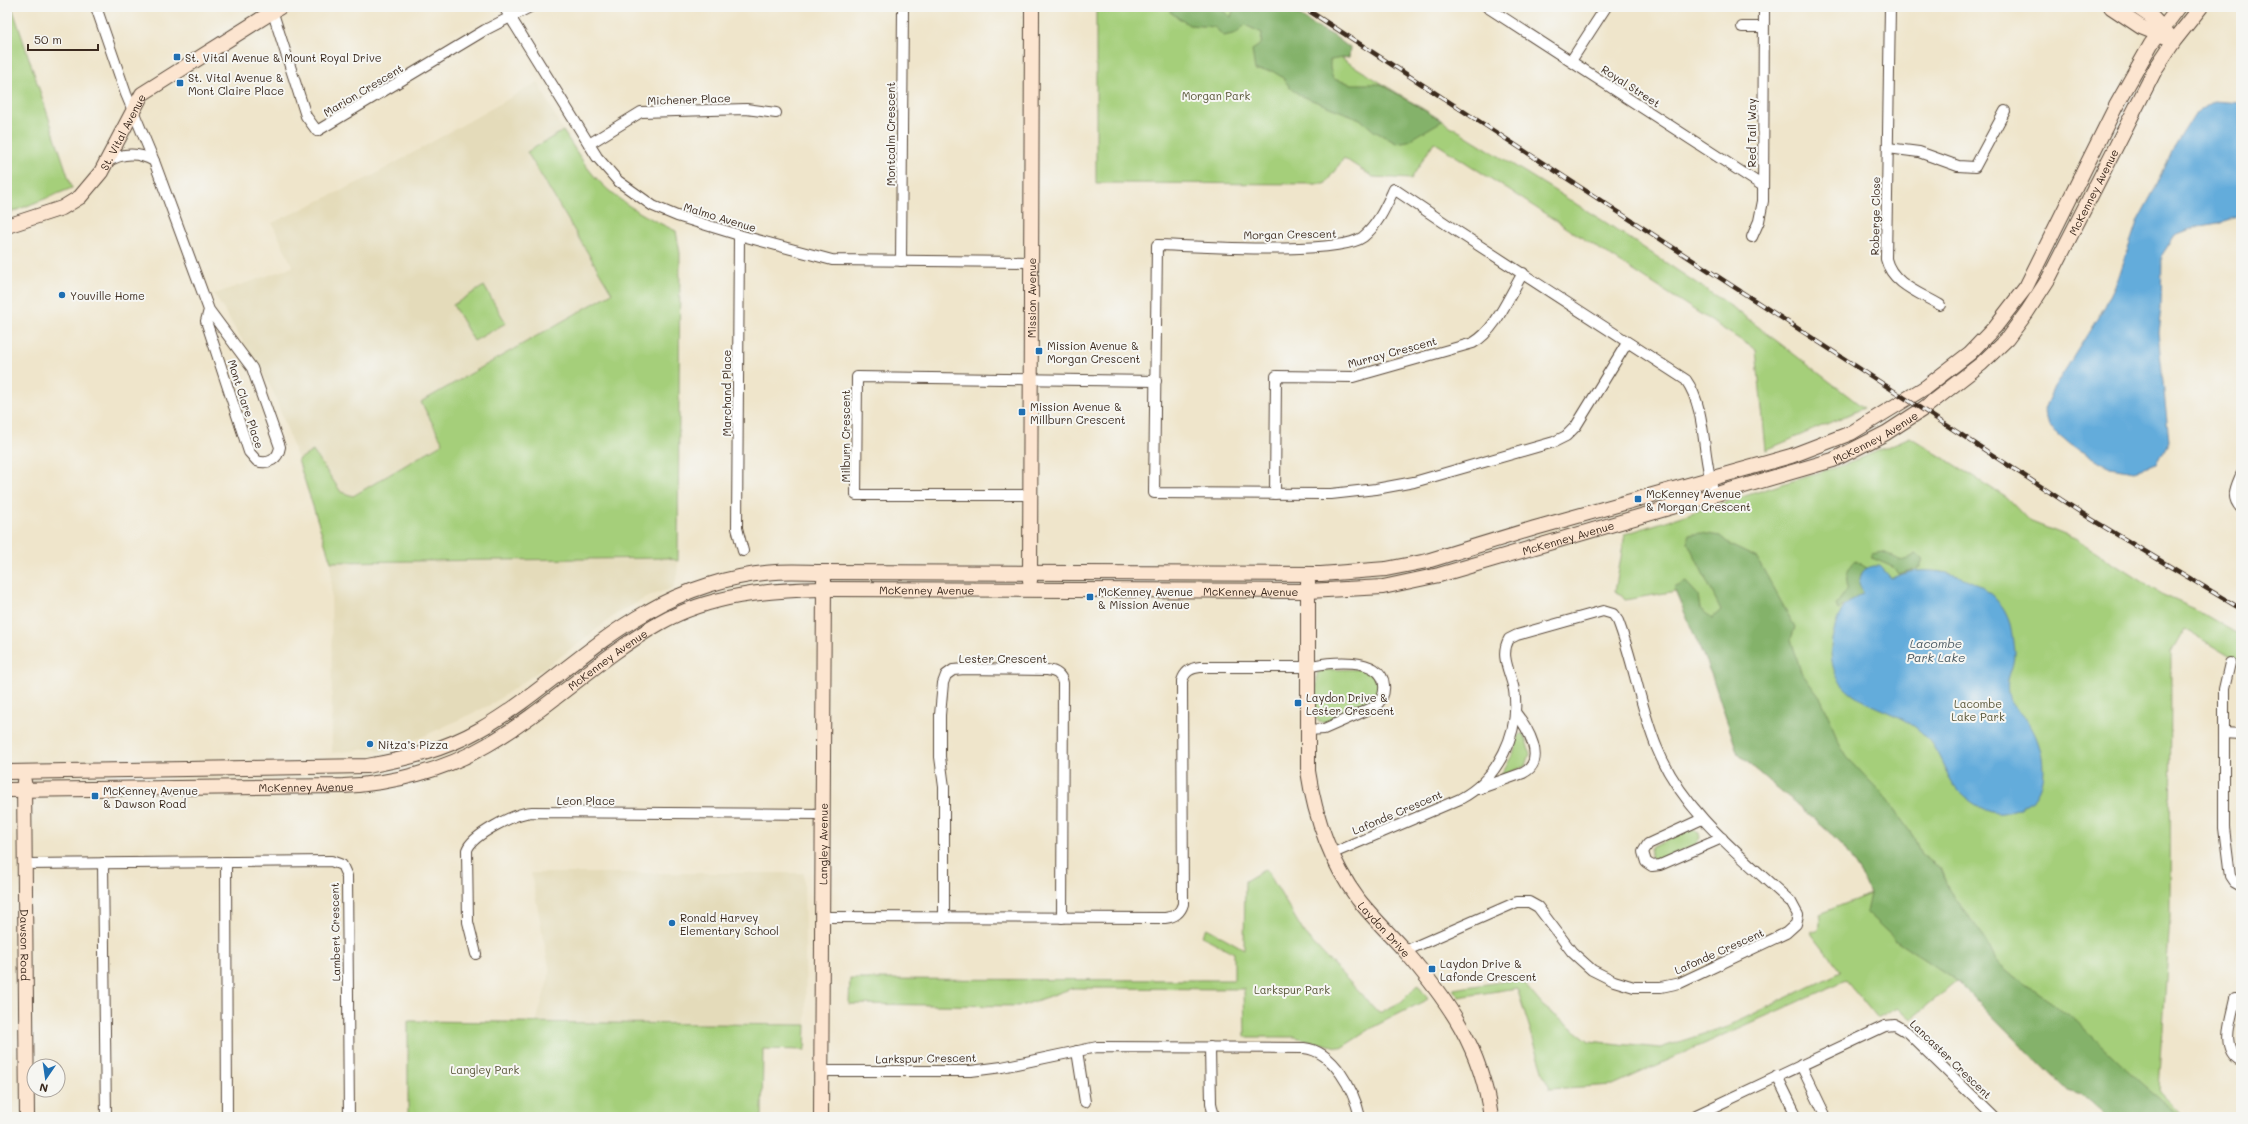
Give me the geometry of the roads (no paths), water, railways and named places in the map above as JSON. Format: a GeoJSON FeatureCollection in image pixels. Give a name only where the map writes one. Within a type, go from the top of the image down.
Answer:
{"type":"FeatureCollection","features":[{"type":"Feature","properties":{"kind":"main road","name":"Mission Avenue"},"geometry":{"type":"LineString","coordinates":[[1030,590],[1032,380],[1032,7]]}},
{"type":"Feature","properties":{"kind":"main road"},"geometry":{"type":"LineString","coordinates":[[2111,7],[2141,27],[2160,31]]}},
{"type":"Feature","properties":{"kind":"main road"},"geometry":{"type":"LineString","coordinates":[[2137,7],[2150,16],[2160,31],[2174,41]]}},
{"type":"Feature","properties":{"kind":"main road","name":"McKenney Avenue"},"geometry":{"type":"LineString","coordinates":[[7,772],[367,766],[408,758],[450,744],[496,720],[607,636],[648,611],[691,592],[742,577],[776,572],[1308,574],[1363,571],[1427,561],[1791,456],[1851,432],[1926,387],[1970,353],[1995,328],[2026,287],[2116,106],[2160,31],[2179,7]]}},
{"type":"Feature","properties":{"kind":"main road","name":"McKenney Avenue"},"geometry":{"type":"LineString","coordinates":[[7,790],[350,785],[394,779],[452,762],[488,745],[525,720],[616,651],[660,623],[691,609],[750,593],[774,590],[823,589],[1308,591],[1383,587],[1439,575],[1833,460],[1886,433],[1934,402],[1981,364],[2007,339],[2049,278],[2139,100],[2174,41],[2201,7]]}},
{"type":"Feature","properties":{"kind":"main road","name":"St. Vital Avenue"},"geometry":{"type":"LineString","coordinates":[[7,226],[62,208],[74,201],[95,181],[142,94],[275,9]]}},
{"type":"Feature","properties":{"kind":"main road","name":"Langley Avenue"},"geometry":{"type":"LineString","coordinates":[[821,1117],[824,572]]}},
{"type":"Feature","properties":{"kind":"main road","name":"Laydon Drive"},"geometry":{"type":"LineString","coordinates":[[1308,574],[1308,771],[1312,798],[1322,833],[1331,854],[1358,899],[1405,951],[1440,993],[1462,1027],[1482,1076],[1491,1117]]}},
{"type":"Feature","properties":{"kind":"main road","name":"Dawson Road"},"geometry":{"type":"LineString","coordinates":[[24,772],[27,1117]]}},
{"type":"Feature","properties":{"kind":"street","name":"Mont Clare Place"},"geometry":{"type":"LineString","coordinates":[[96,7],[126,94],[134,110],[154,161],[210,310],[252,368],[262,392],[280,447],[276,458],[268,462],[257,461],[249,452],[206,321],[210,310]]}},
{"type":"Feature","properties":{"kind":"street","name":"Malmo Avenue"},"geometry":{"type":"LineString","coordinates":[[504,7],[589,144],[612,175],[642,199],[677,216],[739,235],[832,260],[1032,262]]}},
{"type":"Feature","properties":{"kind":"street"},"geometry":{"type":"LineString","coordinates":[[510,17],[530,7]]}},
{"type":"Feature","properties":{"kind":"street","name":"Montcalm Crescent"},"geometry":{"type":"LineString","coordinates":[[901,261],[902,7]]}},
{"type":"Feature","properties":{"kind":"street","name":"Royal Street"},"geometry":{"type":"LineString","coordinates":[[1487,7],[1763,186]]}},
{"type":"Feature","properties":{"kind":"street"},"geometry":{"type":"LineString","coordinates":[[1571,61],[1606,7]]}},
{"type":"Feature","properties":{"kind":"street","name":"Red Tail Way"},"geometry":{"type":"LineString","coordinates":[[1752,237],[1761,215],[1763,186],[1764,7]]}},
{"type":"Feature","properties":{"kind":"street","name":"Roberge Close"},"geometry":{"type":"LineString","coordinates":[[1890,7],[1886,252],[1888,267],[1898,280],[1940,305]]}},
{"type":"Feature","properties":{"kind":"street","name":"Marion Crescent"},"geometry":{"type":"LineString","coordinates":[[275,9],[306,116],[317,131],[460,45],[510,17]]}},
{"type":"Feature","properties":{"kind":"street"},"geometry":{"type":"LineString","coordinates":[[1742,27],[1763,27]]}},
{"type":"Feature","properties":{"kind":"street","name":"Michener Place"},"geometry":{"type":"LineString","coordinates":[[589,144],[641,112],[746,109],[776,113]]}},
{"type":"Feature","properties":{"kind":"street"},"geometry":{"type":"LineString","coordinates":[[1888,148],[1919,152],[1958,166],[1975,167],[2005,111]]}},
{"type":"Feature","properties":{"kind":"street"},"geometry":{"type":"LineString","coordinates":[[106,163],[126,154],[140,155],[154,161]]}},
{"type":"Feature","properties":{"kind":"street","name":"Morgan Crescent"},"geometry":{"type":"LineString","coordinates":[[1627,343],[1576,426],[1566,436],[1554,442],[1395,486],[1331,494],[1154,493],[1157,245],[1275,248],[1348,244],[1363,238],[1377,223],[1394,189],[1627,343],[1686,380],[1691,387],[1699,408],[1709,479],[1715,495]]}},
{"type":"Feature","properties":{"kind":"street","name":"Marchand Place"},"geometry":{"type":"LineString","coordinates":[[739,235],[737,528],[743,551]]}},
{"type":"Feature","properties":{"kind":"street","name":"Murray Crescent"},"geometry":{"type":"LineString","coordinates":[[1275,494],[1276,376],[1353,377],[1473,343],[1487,332],[1522,273]]}},
{"type":"Feature","properties":{"kind":"street","name":"Milburn Crescent"},"geometry":{"type":"LineString","coordinates":[[1030,495],[856,495],[857,377],[1032,380]]}},
{"type":"Feature","properties":{"kind":"street"},"geometry":{"type":"LineString","coordinates":[[1032,380],[1156,381]]}},
{"type":"Feature","properties":{"kind":"street"},"geometry":{"type":"LineString","coordinates":[[2241,475],[2234,493],[2237,504],[2241,508]]}},
{"type":"Feature","properties":{"kind":"street","name":"Lafonde Crescent"},"geometry":{"type":"LineString","coordinates":[[1405,951],[1517,902],[1524,901],[1538,907],[1578,958],[1605,978],[1624,985],[1643,988],[1661,987],[1684,981],[1786,934],[1794,928],[1798,919],[1798,912],[1791,902],[1702,818],[1678,788],[1657,749],[1619,624],[1616,617],[1610,612],[1594,612],[1517,635],[1509,639],[1505,648],[1505,656],[1514,686],[1515,712],[1511,735],[1503,754],[1488,777],[1472,791]]}},
{"type":"Feature","properties":{"kind":"street"},"geometry":{"type":"LineString","coordinates":[[2230,663],[2224,689],[2224,834],[2230,876],[2234,882],[2241,886]]}},
{"type":"Feature","properties":{"kind":"street"},"geometry":{"type":"LineString","coordinates":[[822,917],[1164,918],[1174,916],[1181,910],[1183,904],[1182,681],[1188,670],[1200,667],[1308,667],[1319,664],[1368,665],[1380,673],[1385,687],[1380,701],[1371,710],[1324,729],[1308,730]]}},
{"type":"Feature","properties":{"kind":"street","name":"Lester Crescent"},"geometry":{"type":"LineString","coordinates":[[944,918],[944,787],[940,753],[940,715],[943,683],[946,676],[953,670],[965,669],[1047,670],[1055,671],[1061,676],[1063,684],[1062,918]]}},
{"type":"Feature","properties":{"kind":"street","name":"Lafonde Crescent"},"geometry":{"type":"LineString","coordinates":[[1331,854],[1472,791],[1523,773],[1530,769],[1534,763],[1535,754],[1527,728],[1515,712]]}},
{"type":"Feature","properties":{"kind":"street"},"geometry":{"type":"LineString","coordinates":[[2224,733],[2241,734]]}},
{"type":"Feature","properties":{"kind":"street","name":"Leon Place"},"geometry":{"type":"LineString","coordinates":[[476,954],[468,922],[467,850],[469,844],[478,836],[517,815],[532,812],[822,814]]}},
{"type":"Feature","properties":{"kind":"street"},"geometry":{"type":"LineString","coordinates":[[1702,818],[1648,844],[1643,852],[1646,862],[1652,866],[1660,866],[1722,838]]}},
{"type":"Feature","properties":{"kind":"street"},"geometry":{"type":"LineString","coordinates":[[226,862],[227,1117]]}},
{"type":"Feature","properties":{"kind":"street","name":"Lambert Crescent"},"geometry":{"type":"LineString","coordinates":[[25,864],[338,862],[345,868],[347,876],[349,1117]]}},
{"type":"Feature","properties":{"kind":"street"},"geometry":{"type":"LineString","coordinates":[[103,863],[106,1117]]}},
{"type":"Feature","properties":{"kind":"street"},"geometry":{"type":"LineString","coordinates":[[2234,999],[2228,1047],[2233,1056],[2241,1060]]}},
{"type":"Feature","properties":{"kind":"street","name":"Lancaster Crescent"},"geometry":{"type":"LineString","coordinates":[[1692,1117],[1885,1026],[1895,1025],[1907,1032],[1994,1117]]}},
{"type":"Feature","properties":{"kind":"street","name":"Larkspur Crescent"},"geometry":{"type":"LineString","coordinates":[[821,1071],[971,1071],[1002,1067],[1100,1047],[1312,1049],[1328,1059],[1340,1075],[1352,1094],[1360,1117]]}},
{"type":"Feature","properties":{"kind":"street"},"geometry":{"type":"LineString","coordinates":[[1210,1048],[1211,1103],[1214,1117]]}},
{"type":"Feature","properties":{"kind":"street"},"geometry":{"type":"LineString","coordinates":[[1077,1051],[1085,1102]]}},
{"type":"Feature","properties":{"kind":"street"},"geometry":{"type":"LineString","coordinates":[[1800,1065],[1826,1117]]}},
{"type":"Feature","properties":{"kind":"street"},"geometry":{"type":"LineString","coordinates":[[1778,1076],[1797,1117]]}},
{"type":"Feature","properties":{"kind":"water"},"geometry":{"type":"Polygon","coordinates":[[[2214,101],[2241,103],[2241,216],[2218,223],[2196,227],[2175,235],[2162,255],[2161,309],[2158,332],[2169,441],[2157,464],[2134,471],[2110,467],[2071,445],[2049,426],[2044,409],[2052,391],[2105,306],[2118,279],[2137,222],[2157,185],[2174,147],[2194,115],[2214,101]]]}},
{"type":"Feature","properties":{"kind":"water","name":"Lacombe Park Lake"},"geometry":{"type":"Polygon","coordinates":[[[1880,566],[1891,578],[1914,571],[1931,571],[1959,576],[1973,582],[1985,590],[1996,599],[2004,611],[2010,624],[2014,651],[2013,664],[2007,685],[2009,698],[2026,719],[2036,737],[2040,747],[2043,769],[2039,789],[2034,798],[2023,805],[2020,809],[1997,813],[1985,810],[1973,803],[1953,784],[1933,746],[1921,732],[1907,722],[1863,701],[1850,693],[1840,682],[1833,667],[1831,647],[1835,626],[1844,607],[1863,593],[1859,583],[1863,572],[1867,568],[1880,566]]]}},
{"type":"Feature","properties":{"kind":"railway"},"geometry":{"type":"LineString","coordinates":[[1303,7],[2091,519],[2241,609]]}},
{"type":"Feature","properties":{"kind":"place","name":"St. Vital Avenue & Mount Royal Drive"},"geometry":{"type":"Point","coordinates":[177,57]}},
{"type":"Feature","properties":{"kind":"place","name":"St. Vital Avenue & Mont Claire Place"},"geometry":{"type":"Point","coordinates":[180,83]}},
{"type":"Feature","properties":{"kind":"place","name":"Youville Home"},"geometry":{"type":"Point","coordinates":[62,295]}},
{"type":"Feature","properties":{"kind":"place","name":"Mission Avenue & Morgan Crescent"},"geometry":{"type":"Point","coordinates":[1039,351]}},
{"type":"Feature","properties":{"kind":"place","name":"Mission Avenue & Millburn Crescent"},"geometry":{"type":"Point","coordinates":[1022,412]}},
{"type":"Feature","properties":{"kind":"place","name":"McKenney Avenue & Morgan Crescent"},"geometry":{"type":"Point","coordinates":[1638,499]}},
{"type":"Feature","properties":{"kind":"place","name":"McKenney Avenue & Mission Avenue"},"geometry":{"type":"Point","coordinates":[1090,597]}},
{"type":"Feature","properties":{"kind":"place","name":"Laydon Drive & Lester Crescent"},"geometry":{"type":"Point","coordinates":[1298,703]}},
{"type":"Feature","properties":{"kind":"place","name":"Nitza’s Pizza"},"geometry":{"type":"Point","coordinates":[370,744]}},
{"type":"Feature","properties":{"kind":"place","name":"McKenney Avenue & Dawson Road"},"geometry":{"type":"Point","coordinates":[95,796]}},
{"type":"Feature","properties":{"kind":"place","name":"Ronald Harvey Elementary School"},"geometry":{"type":"Point","coordinates":[672,923]}},
{"type":"Feature","properties":{"kind":"place","name":"Laydon Drive & Lafonde Crescent"},"geometry":{"type":"Point","coordinates":[1432,969]}},
{"type":"Feature","properties":{"kind":"park label","name":"Morgan Park"},"geometry":{"type":"Point","coordinates":[1216,95]}},
{"type":"Feature","properties":{"kind":"park label","name":"Lacombe Lake Park"},"geometry":{"type":"Point","coordinates":[1978,709]}},
{"type":"Feature","properties":{"kind":"park label","name":"Larkspur Park"},"geometry":{"type":"Point","coordinates":[1292,989]}},
{"type":"Feature","properties":{"kind":"park label","name":"Langley Park"},"geometry":{"type":"Point","coordinates":[485,1069]}}]}
